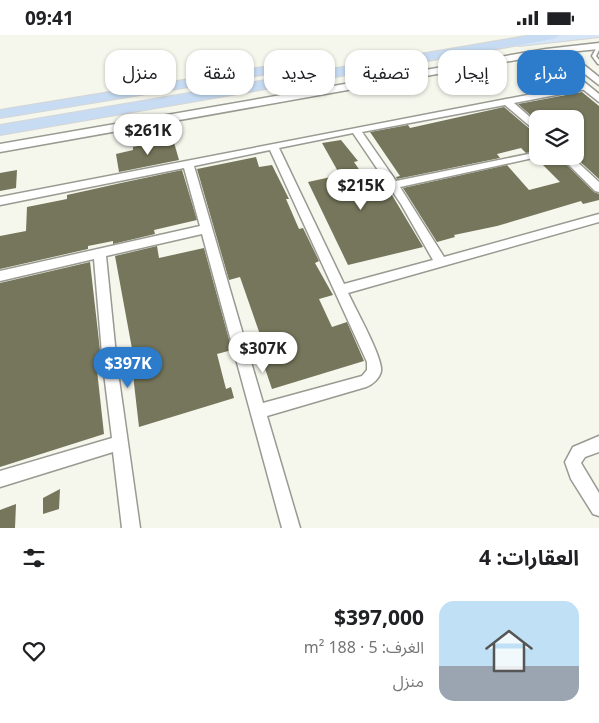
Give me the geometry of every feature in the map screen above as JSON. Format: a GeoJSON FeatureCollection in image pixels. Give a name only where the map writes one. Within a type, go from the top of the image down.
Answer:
{"type":"FeatureCollection","features":[{"type":"Feature","properties":{"kind":"highway"},"geometry":{"type":"LineString","coordinates":[[0,114],[481,35]]}},
{"type":"Feature","properties":{"kind":"highway"},"geometry":{"type":"LineString","coordinates":[[0,130],[554,35]]}},
{"type":"Feature","properties":{"kind":"main road"},"geometry":{"type":"LineString","coordinates":[[515,42],[595,35]]}},
{"type":"Feature","properties":{"kind":"street"},"geometry":{"type":"LineString","coordinates":[[576,50],[599,46]]}},
{"type":"Feature","properties":{"kind":"street"},"geometry":{"type":"LineString","coordinates":[[0,148],[517,57]]}},
{"type":"Feature","properties":{"kind":"street"},"geometry":{"type":"LineString","coordinates":[[0,157],[517,63]]}},
{"type":"Feature","properties":{"kind":"street"},"geometry":{"type":"LineString","coordinates":[[585,70],[599,82]]}},
{"type":"Feature","properties":{"kind":"street"},"geometry":{"type":"LineString","coordinates":[[585,88],[599,99]]}},
{"type":"Feature","properties":{"kind":"street"},"geometry":{"type":"LineString","coordinates":[[0,201],[274,148],[356,129],[543,95]]}},
{"type":"Feature","properties":{"kind":"street"},"geometry":{"type":"LineString","coordinates":[[508,102],[529,122]]}},
{"type":"Feature","properties":{"kind":"street"},"geometry":{"type":"LineString","coordinates":[[356,129],[394,185],[440,261]]}},
{"type":"Feature","properties":{"kind":"street"},"geometry":{"type":"LineString","coordinates":[[258,411],[366,381],[374,373],[374,362],[274,148]]}},
{"type":"Feature","properties":{"kind":"street"},"geometry":{"type":"LineString","coordinates":[[394,185],[529,157]]}},
{"type":"Feature","properties":{"kind":"street"},"geometry":{"type":"LineString","coordinates":[[188,164],[291,528]]}},
{"type":"Feature","properties":{"kind":"street"},"geometry":{"type":"LineString","coordinates":[[574,165],[599,188]]}},
{"type":"Feature","properties":{"kind":"street"},"geometry":{"type":"LineString","coordinates":[[341,290],[599,218]]}},
{"type":"Feature","properties":{"kind":"street"},"geometry":{"type":"LineString","coordinates":[[0,276],[206,229]]}},
{"type":"Feature","properties":{"kind":"street"},"geometry":{"type":"LineString","coordinates":[[100,253],[119,443],[130,528]]}},
{"type":"Feature","properties":{"kind":"street"},"geometry":{"type":"LineString","coordinates":[[0,479],[119,443]]}},
{"type":"Feature","properties":{"kind":"street"},"geometry":{"type":"LineString","coordinates":[[599,444],[579,452],[573,462],[576,473],[599,508]]}},
{"type":"Feature","properties":{"kind":"lane"},"geometry":{"type":"LineString","coordinates":[[599,46],[594,56],[599,63]]}},
{"type":"Feature","properties":{"kind":"building"},"geometry":{"type":"Polygon","coordinates":[[[585,94],[599,106],[599,179],[584,165],[584,110],[529,110],[529,114],[518,104],[566,95],[585,94]]]}},
{"type":"Feature","properties":{"kind":"building"},"geometry":{"type":"Polygon","coordinates":[[[504,107],[529,128],[529,152],[526,153],[521,148],[497,154],[500,158],[397,179],[396,177],[400,176],[370,132],[408,125],[410,128],[504,107]]]}},
{"type":"Feature","properties":{"kind":"building"},"geometry":{"type":"Polygon","coordinates":[[[173,139],[179,160],[119,172],[116,154],[133,150],[133,147],[173,139]]]}},
{"type":"Feature","properties":{"kind":"building"},"geometry":{"type":"Polygon","coordinates":[[[341,140],[358,161],[354,162],[369,184],[383,180],[423,247],[348,265],[308,182],[340,175],[322,143],[341,140]]]}},
{"type":"Feature","properties":{"kind":"building"},"geometry":{"type":"Polygon","coordinates":[[[256,157],[259,167],[272,165],[289,199],[286,199],[299,229],[303,228],[319,261],[315,263],[333,295],[319,299],[332,327],[347,322],[364,361],[272,389],[259,351],[265,349],[240,277],[229,280],[197,169],[256,157]]]}},
{"type":"Feature","properties":{"kind":"building"},"geometry":{"type":"Polygon","coordinates":[[[507,165],[529,190],[560,182],[543,165],[567,165],[594,192],[599,194],[599,200],[583,204],[581,201],[497,226],[454,235],[455,237],[437,242],[403,188],[507,165]]]}},
{"type":"Feature","properties":{"kind":"building"},"geometry":{"type":"Polygon","coordinates":[[[17,170],[16,188],[0,191],[0,173],[17,170]]]}},
{"type":"Feature","properties":{"kind":"building"},"geometry":{"type":"Polygon","coordinates":[[[182,170],[197,220],[154,230],[155,234],[113,244],[113,241],[88,246],[88,249],[0,269],[0,236],[26,231],[27,207],[67,199],[67,195],[182,170]]]}},
{"type":"Feature","properties":{"kind":"building"},"geometry":{"type":"Polygon","coordinates":[[[157,246],[159,258],[204,248],[232,350],[217,354],[226,389],[231,387],[234,398],[139,427],[132,366],[135,365],[115,256],[157,246]]]}},
{"type":"Feature","properties":{"kind":"building"},"geometry":{"type":"Polygon","coordinates":[[[90,262],[101,359],[96,361],[104,434],[0,467],[0,283],[90,262]]]}},
{"type":"Feature","properties":{"kind":"building"},"geometry":{"type":"Polygon","coordinates":[[[60,489],[59,509],[43,514],[43,498],[60,489]]]}},
{"type":"Feature","properties":{"kind":"building"},"geometry":{"type":"Polygon","coordinates":[[[16,504],[15,528],[0,528],[0,510],[16,504]]]}}]}
